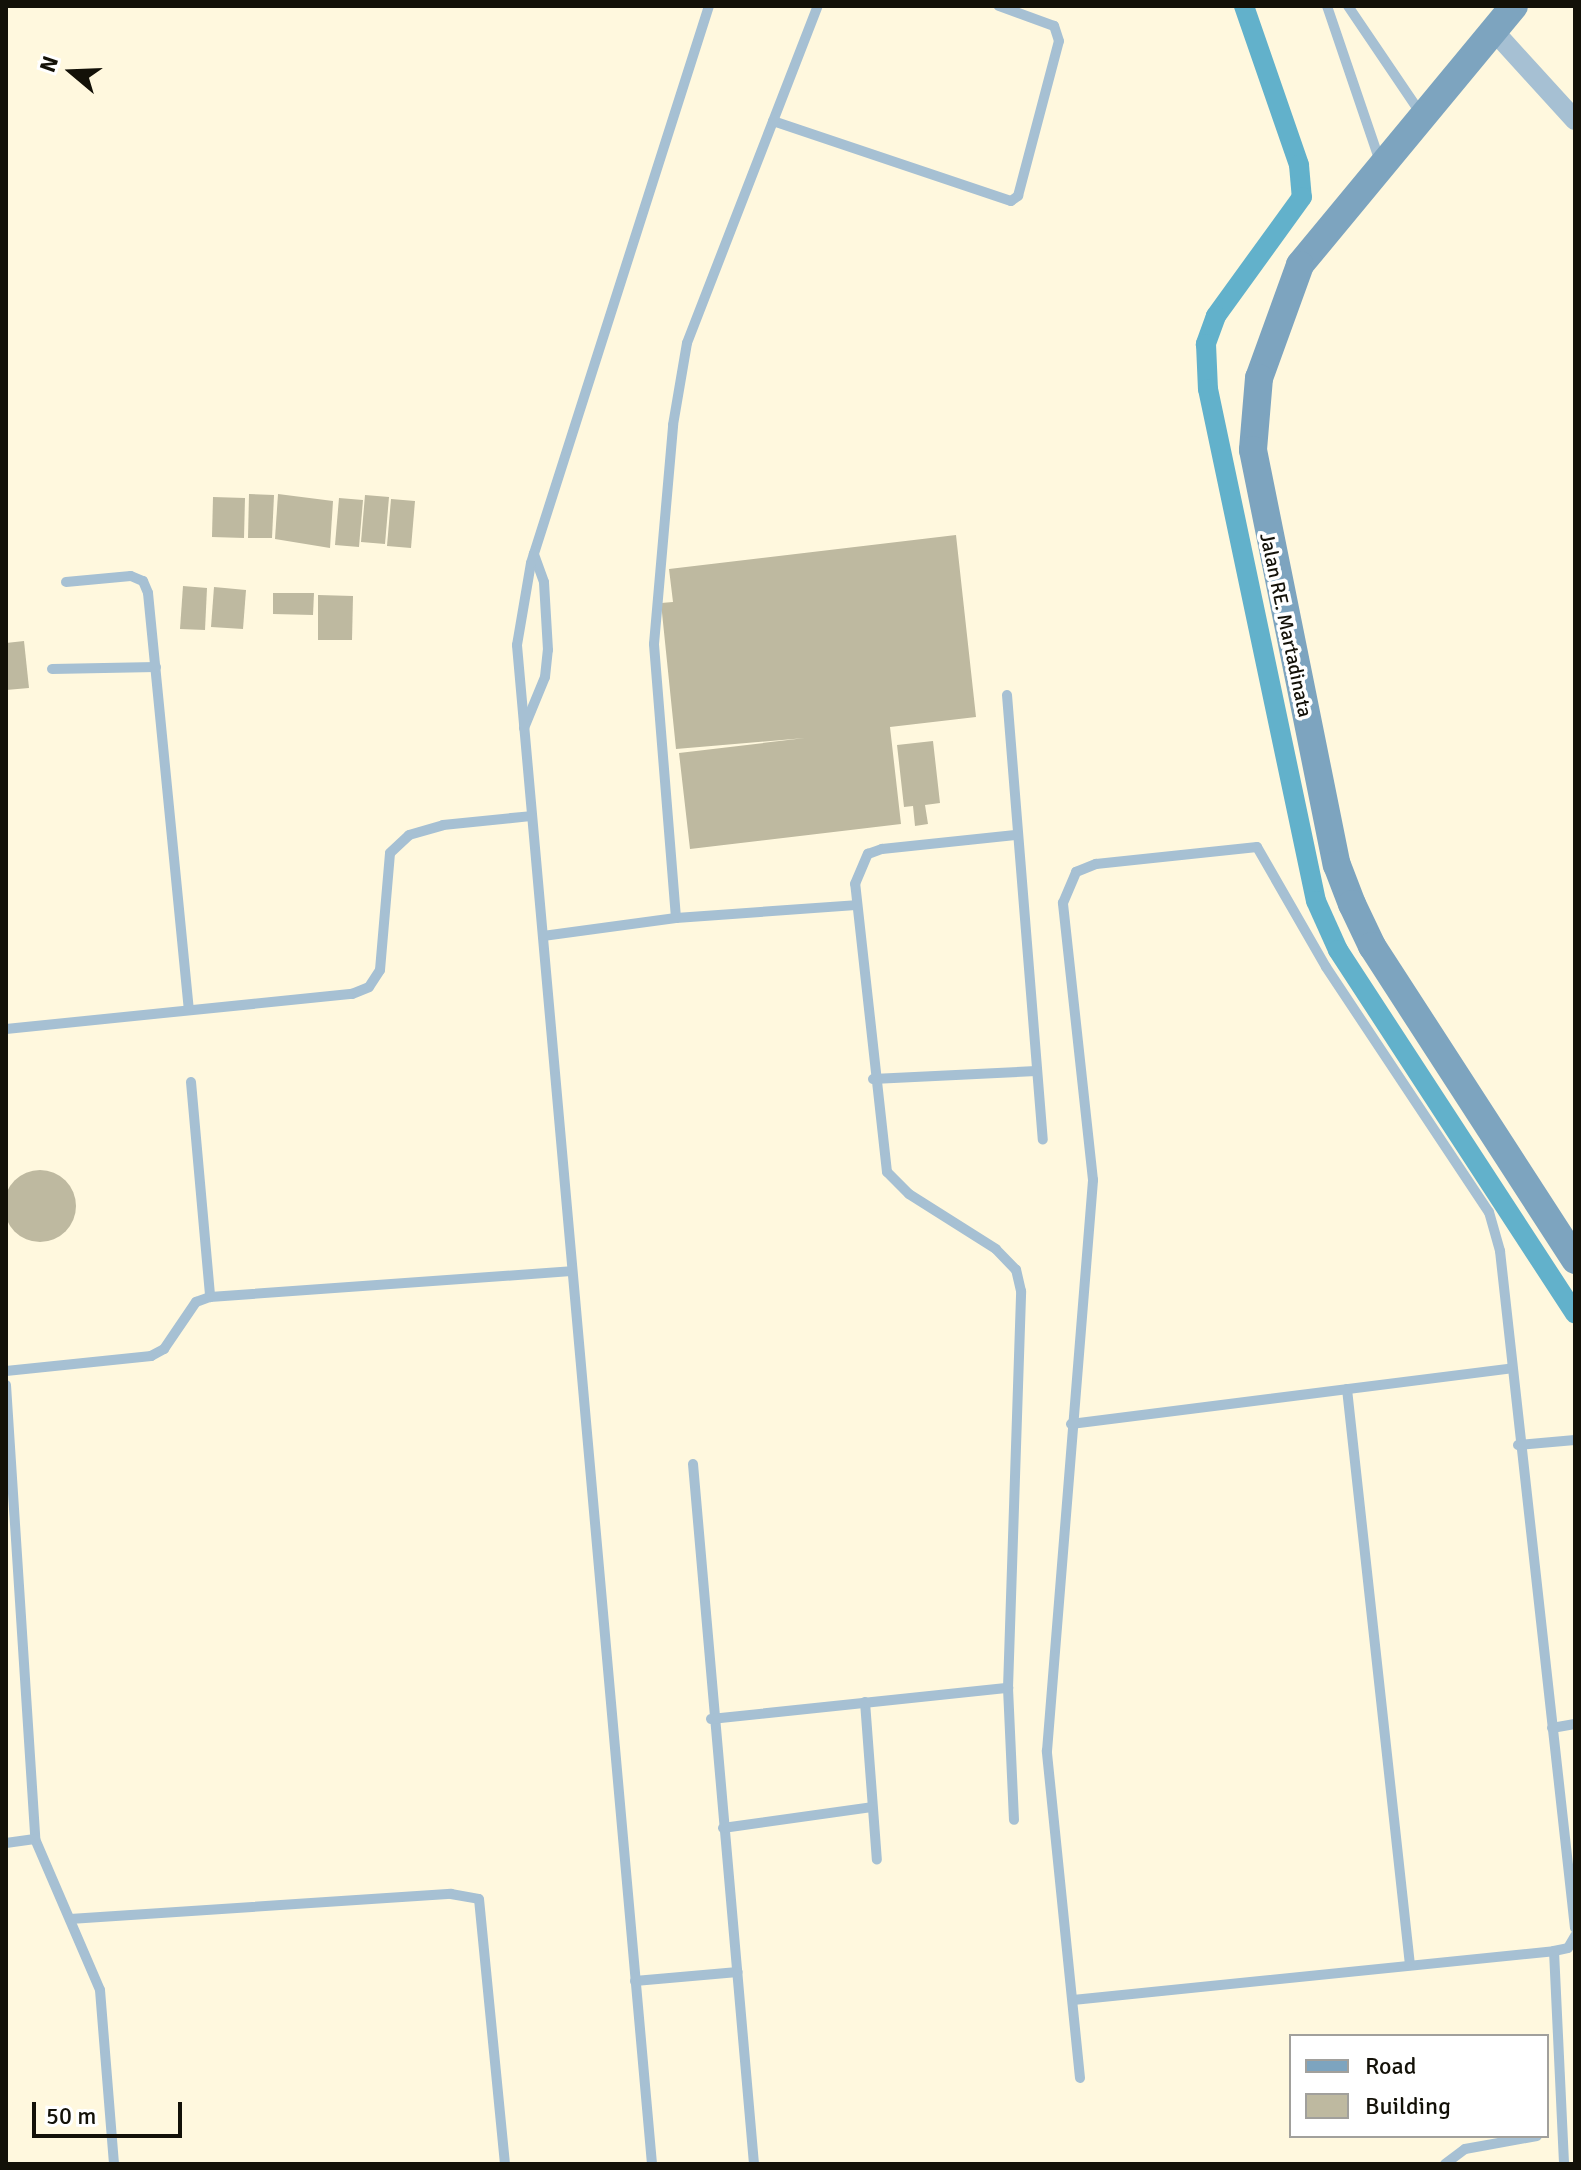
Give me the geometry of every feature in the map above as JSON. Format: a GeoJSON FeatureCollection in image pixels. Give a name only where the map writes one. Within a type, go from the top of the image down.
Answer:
{"type":"FeatureCollection","features":[{"type":"Feature","properties":{"kind":"main road","name":"Jalan RE. Martadinata"},"geometry":{"type":"LineString","coordinates":[[1514,6],[1380,162],[1300,265],[1277,313],[1259,378],[1253,450],[1265,527],[1337,865],[1352,904],[1372,946],[1575,1260]]}},
{"type":"Feature","properties":{"kind":"street"},"geometry":{"type":"LineString","coordinates":[[1493,30],[1575,120]]}},
{"type":"Feature","properties":{"kind":"lane"},"geometry":{"type":"LineString","coordinates":[[652,2164],[523,730],[518,620],[534,554],[709,6]]}},
{"type":"Feature","properties":{"kind":"lane"},"geometry":{"type":"LineString","coordinates":[[676,918],[654,644],[673,425],[687,343],[818,6]]}},
{"type":"Feature","properties":{"kind":"lane"},"geometry":{"type":"LineString","coordinates":[[773,121],[1011,201],[1018,196],[1059,41],[1054,26],[999,6]]}},
{"type":"Feature","properties":{"kind":"lane"},"geometry":{"type":"LineString","coordinates":[[1327,6],[1380,162]]}},
{"type":"Feature","properties":{"kind":"lane"},"geometry":{"type":"LineString","coordinates":[[1348,6],[1421,114]]}},
{"type":"Feature","properties":{"kind":"lane"},"geometry":{"type":"LineString","coordinates":[[523,730],[545,677],[548,650],[544,582],[534,554]]}},
{"type":"Feature","properties":{"kind":"lane"},"geometry":{"type":"LineString","coordinates":[[66,582],[131,576],[143,581],[156,667],[189,1009]]}},
{"type":"Feature","properties":{"kind":"lane"},"geometry":{"type":"LineString","coordinates":[[52,669],[156,667]]}},
{"type":"Feature","properties":{"kind":"lane"},"geometry":{"type":"LineString","coordinates":[[1007,695],[1015,835],[1043,1140]]}},
{"type":"Feature","properties":{"kind":"lane"},"geometry":{"type":"LineString","coordinates":[[6,1029],[352,994],[369,987],[383,952],[390,853],[409,835],[443,825],[531,816]]}},
{"type":"Feature","properties":{"kind":"lane"},"geometry":{"type":"LineString","coordinates":[[1014,1820],[1008,1688],[1021,1291],[1016,1270],[996,1249],[909,1194],[887,1172],[873,1079],[855,884],[868,854],[1015,835]]}},
{"type":"Feature","properties":{"kind":"lane"},"geometry":{"type":"LineString","coordinates":[[1080,2078],[1047,1751],[1093,1180],[1063,903],[1076,872],[1139,858],[1240,846],[1257,847],[1326,967],[1489,1212],[1500,1251],[1508,1369],[1575,1928]]}},
{"type":"Feature","properties":{"kind":"lane"},"geometry":{"type":"LineString","coordinates":[[543,936],[676,918],[856,905]]}},
{"type":"Feature","properties":{"kind":"lane"},"geometry":{"type":"LineString","coordinates":[[873,1079],[1036,1071]]}},
{"type":"Feature","properties":{"kind":"lane"},"geometry":{"type":"LineString","coordinates":[[191,1082],[210,1297]]}},
{"type":"Feature","properties":{"kind":"lane"},"geometry":{"type":"LineString","coordinates":[[6,1371],[151,1356],[164,1349],[196,1302],[210,1297],[571,1271]]}},
{"type":"Feature","properties":{"kind":"lane"},"geometry":{"type":"LineString","coordinates":[[1071,1424],[1508,1369]]}},
{"type":"Feature","properties":{"kind":"lane"},"geometry":{"type":"LineString","coordinates":[[6,1385],[35,1839],[100,1990],[114,2164]]}},
{"type":"Feature","properties":{"kind":"lane"},"geometry":{"type":"LineString","coordinates":[[1347,1389],[1410,1965]]}},
{"type":"Feature","properties":{"kind":"lane"},"geometry":{"type":"LineString","coordinates":[[1518,1445],[1575,1440]]}},
{"type":"Feature","properties":{"kind":"lane"},"geometry":{"type":"LineString","coordinates":[[693,1464],[711,1719],[738,1972],[754,2164]]}},
{"type":"Feature","properties":{"kind":"lane"},"geometry":{"type":"LineString","coordinates":[[711,1719],[1008,1688]]}},
{"type":"Feature","properties":{"kind":"lane"},"geometry":{"type":"LineString","coordinates":[[865,1702],[877,1860]]}},
{"type":"Feature","properties":{"kind":"lane"},"geometry":{"type":"LineString","coordinates":[[1552,1728],[1575,1724]]}},
{"type":"Feature","properties":{"kind":"lane"},"geometry":{"type":"LineString","coordinates":[[723,1828],[872,1807]]}},
{"type":"Feature","properties":{"kind":"lane"},"geometry":{"type":"LineString","coordinates":[[6,1843],[35,1839]]}},
{"type":"Feature","properties":{"kind":"lane"},"geometry":{"type":"LineString","coordinates":[[70,1919],[451,1894],[479,1899],[505,2164]]}},
{"type":"Feature","properties":{"kind":"lane"},"geometry":{"type":"LineString","coordinates":[[1073,2000],[1554,1951],[1568,1948],[1575,1936]]}},
{"type":"Feature","properties":{"kind":"lane"},"geometry":{"type":"LineString","coordinates":[[1554,1951],[1564,2164]]}},
{"type":"Feature","properties":{"kind":"lane"},"geometry":{"type":"LineString","coordinates":[[635,1981],[738,1972]]}},
{"type":"Feature","properties":{"kind":"lane"},"geometry":{"type":"LineString","coordinates":[[1549,2134],[1561,2132]]}},
{"type":"Feature","properties":{"kind":"lane"},"geometry":{"type":"LineString","coordinates":[[1445,2164],[1465,2149],[1526,2138]]}},
{"type":"Feature","properties":{"kind":"building"},"geometry":{"type":"Polygon","coordinates":[[[249,494],[274,495],[272,538],[248,538],[249,494]]]}},
{"type":"Feature","properties":{"kind":"building"},"geometry":{"type":"Polygon","coordinates":[[[278,494],[333,501],[330,548],[275,539],[278,494]]]}},
{"type":"Feature","properties":{"kind":"building"},"geometry":{"type":"Polygon","coordinates":[[[365,495],[389,497],[385,544],[361,542],[365,495]]]}},
{"type":"Feature","properties":{"kind":"building"},"geometry":{"type":"Polygon","coordinates":[[[213,497],[245,498],[244,538],[212,537],[213,497]]]}},
{"type":"Feature","properties":{"kind":"building"},"geometry":{"type":"Polygon","coordinates":[[[339,498],[363,500],[359,547],[335,545],[339,498]]]}},
{"type":"Feature","properties":{"kind":"building"},"geometry":{"type":"Polygon","coordinates":[[[391,499],[415,501],[411,548],[387,546],[391,499]]]}},
{"type":"Feature","properties":{"kind":"building"},"geometry":{"type":"Polygon","coordinates":[[[956,535],[976,717],[890,727],[901,824],[690,849],[679,753],[805,738],[676,749],[661,603],[673,602],[669,569],[956,535]]]}},
{"type":"Feature","properties":{"kind":"building"},"geometry":{"type":"Polygon","coordinates":[[[183,586],[207,588],[205,630],[180,629],[183,586]]]}},
{"type":"Feature","properties":{"kind":"building"},"geometry":{"type":"Polygon","coordinates":[[[214,587],[246,590],[243,629],[211,627],[214,587]]]}},
{"type":"Feature","properties":{"kind":"building"},"geometry":{"type":"Polygon","coordinates":[[[273,593],[314,593],[313,615],[273,614],[273,593]]]}},
{"type":"Feature","properties":{"kind":"building"},"geometry":{"type":"Polygon","coordinates":[[[318,595],[353,596],[352,640],[318,640],[318,595]]]}},
{"type":"Feature","properties":{"kind":"building"},"geometry":{"type":"Polygon","coordinates":[[[24,641],[29,688],[6,690],[6,643],[24,641]]]}},
{"type":"Feature","properties":{"kind":"building"},"geometry":{"type":"Polygon","coordinates":[[[933,741],[940,803],[925,805],[928,824],[915,826],[913,806],[904,807],[897,745],[933,741]]]}},
{"type":"Feature","properties":{"kind":"building"},"geometry":{"type":"Polygon","coordinates":[[[40,1170],[60,1176],[70,1186],[76,1206],[70,1226],[60,1236],[40,1242],[20,1236],[10,1226],[4,1206],[10,1186],[20,1176],[40,1170]]]}},
{"type":"Feature","properties":{"kind":"waterway"},"geometry":{"type":"LineString","coordinates":[[1244,6],[1299,165],[1302,197],[1216,316],[1206,344],[1208,389],[1316,901],[1338,950],[1575,1314]]}}]}
